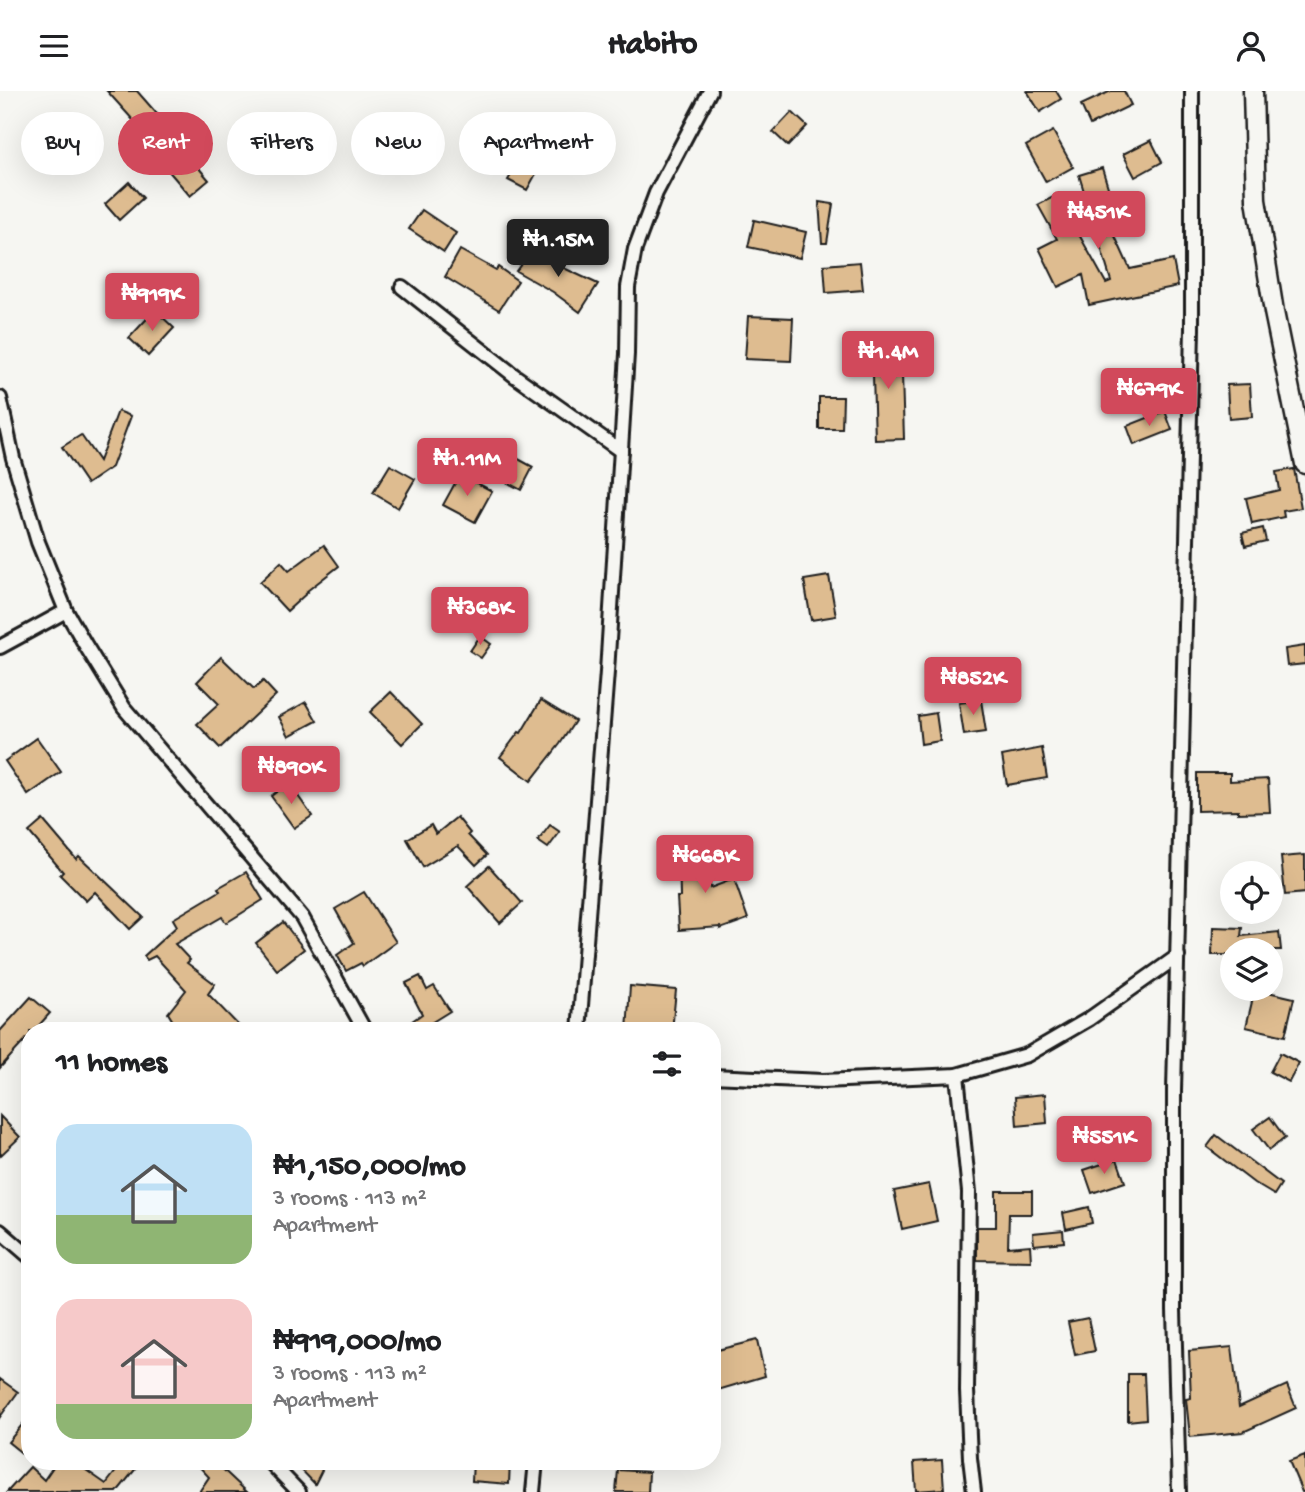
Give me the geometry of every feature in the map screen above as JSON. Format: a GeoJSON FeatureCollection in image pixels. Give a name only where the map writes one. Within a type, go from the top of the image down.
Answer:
{"type":"FeatureCollection","features":[{"type":"Feature","properties":{"kind":"street"},"geometry":{"type":"LineString","coordinates":[[580,1022],[607,672],[627,354],[628,287],[635,249],[656,193],[710,91]]}},
{"type":"Feature","properties":{"kind":"street"},"geometry":{"type":"LineString","coordinates":[[1179,1492],[1174,1310],[1174,1091],[1192,329],[1192,91]]}},
{"type":"Feature","properties":{"kind":"street"},"geometry":{"type":"LineString","coordinates":[[1252,91],[1256,200],[1274,312],[1305,464]]}},
{"type":"Feature","properties":{"kind":"street"},"geometry":{"type":"LineString","coordinates":[[401,287],[515,376],[621,451]]}},
{"type":"Feature","properties":{"kind":"street"},"geometry":{"type":"LineString","coordinates":[[0,398],[13,458],[38,542],[66,611],[124,708],[303,917],[360,1022]]}},
{"type":"Feature","properties":{"kind":"street"},"geometry":{"type":"LineString","coordinates":[[0,647],[66,611]]}},
{"type":"Feature","properties":{"kind":"street"},"geometry":{"type":"LineString","coordinates":[[721,1076],[823,1081],[957,1075],[1027,1055],[1089,1019],[1178,956]]}},
{"type":"Feature","properties":{"kind":"street"},"geometry":{"type":"LineString","coordinates":[[957,1075],[969,1192],[967,1391],[974,1492]]}},
{"type":"Feature","properties":{"kind":"street"},"geometry":{"type":"LineString","coordinates":[[0,1231],[21,1249]]}},
{"type":"Feature","properties":{"kind":"street"},"geometry":{"type":"LineString","coordinates":[[275,1470],[289,1489]]}},
{"type":"Feature","properties":{"kind":"street"},"geometry":{"type":"LineString","coordinates":[[533,1492],[535,1470]]}},
{"type":"Feature","properties":{"kind":"building"},"geometry":{"type":"Polygon","coordinates":[[[107,91],[137,91],[155,112],[126,112],[107,91]]]}},
{"type":"Feature","properties":{"kind":"building"},"geometry":{"type":"Polygon","coordinates":[[[1027,91],[1056,91],[1061,99],[1040,112],[1027,91]]]}},
{"type":"Feature","properties":{"kind":"building"},"geometry":{"type":"Polygon","coordinates":[[[1111,91],[1124,91],[1131,105],[1090,125],[1081,105],[1111,91]]]}},
{"type":"Feature","properties":{"kind":"building"},"geometry":{"type":"Polygon","coordinates":[[[792,112],[807,126],[788,146],[773,132],[792,112]]]}},
{"type":"Feature","properties":{"kind":"building"},"geometry":{"type":"Polygon","coordinates":[[[1053,131],[1073,167],[1046,182],[1026,146],[1053,131]]]}},
{"type":"Feature","properties":{"kind":"building"},"geometry":{"type":"Polygon","coordinates":[[[1151,140],[1162,162],[1135,177],[1123,154],[1151,140]]]}},
{"type":"Feature","properties":{"kind":"building"},"geometry":{"type":"Polygon","coordinates":[[[1102,168],[1111,197],[1099,201],[1130,269],[1173,260],[1178,286],[1089,305],[1083,275],[1058,287],[1039,248],[1057,239],[1038,205],[1057,195],[1106,283],[1111,281],[1079,175],[1102,168]]]}},
{"type":"Feature","properties":{"kind":"building"},"geometry":{"type":"Polygon","coordinates":[[[172,175],[205,175],[209,180],[190,196],[172,175]]]}},
{"type":"Feature","properties":{"kind":"building"},"geometry":{"type":"Polygon","coordinates":[[[511,175],[535,175],[527,190],[508,180],[511,175]]]}},
{"type":"Feature","properties":{"kind":"building"},"geometry":{"type":"Polygon","coordinates":[[[129,182],[143,198],[119,220],[105,204],[129,182]]]}},
{"type":"Feature","properties":{"kind":"building"},"geometry":{"type":"Polygon","coordinates":[[[819,202],[833,204],[827,243],[822,243],[819,202]]]}},
{"type":"Feature","properties":{"kind":"building"},"geometry":{"type":"Polygon","coordinates":[[[422,210],[456,233],[444,252],[409,229],[422,210]]]}},
{"type":"Feature","properties":{"kind":"building"},"geometry":{"type":"Polygon","coordinates":[[[754,220],[806,232],[800,258],[748,247],[754,220]]]}},
{"type":"Feature","properties":{"kind":"building"},"geometry":{"type":"Polygon","coordinates":[[[533,248],[566,269],[598,284],[580,312],[553,292],[516,271],[533,248]]]}},
{"type":"Feature","properties":{"kind":"building"},"geometry":{"type":"Polygon","coordinates":[[[460,250],[496,270],[498,267],[518,281],[499,310],[445,277],[460,250]]]}},
{"type":"Feature","properties":{"kind":"building"},"geometry":{"type":"Polygon","coordinates":[[[860,262],[863,290],[826,293],[824,265],[860,262]]]}},
{"type":"Feature","properties":{"kind":"building"},"geometry":{"type":"Polygon","coordinates":[[[155,310],[174,328],[148,356],[129,338],[155,310]]]}},
{"type":"Feature","properties":{"kind":"building"},"geometry":{"type":"Polygon","coordinates":[[[748,316],[793,318],[791,361],[745,359],[748,316]]]}},
{"type":"Feature","properties":{"kind":"building"},"geometry":{"type":"Polygon","coordinates":[[[901,342],[904,439],[875,440],[872,343],[901,342]]]}},
{"type":"Feature","properties":{"kind":"building"},"geometry":{"type":"Polygon","coordinates":[[[1250,384],[1252,417],[1229,419],[1227,385],[1250,384]]]}},
{"type":"Feature","properties":{"kind":"building"},"geometry":{"type":"Polygon","coordinates":[[[819,397],[843,397],[842,429],[819,429],[819,397]]]}},
{"type":"Feature","properties":{"kind":"building"},"geometry":{"type":"Polygon","coordinates":[[[118,411],[131,416],[112,467],[87,484],[62,447],[81,435],[99,461],[118,411]]]}},
{"type":"Feature","properties":{"kind":"building"},"geometry":{"type":"Polygon","coordinates":[[[1165,411],[1172,430],[1134,445],[1127,426],[1165,411]]]}},
{"type":"Feature","properties":{"kind":"building"},"geometry":{"type":"Polygon","coordinates":[[[511,455],[533,467],[521,490],[499,478],[511,455]]]}},
{"type":"Feature","properties":{"kind":"building"},"geometry":{"type":"Polygon","coordinates":[[[390,465],[415,479],[398,508],[373,493],[390,465]]]}},
{"type":"Feature","properties":{"kind":"building"},"geometry":{"type":"Polygon","coordinates":[[[1294,469],[1301,508],[1283,511],[1284,517],[1252,524],[1246,498],[1279,490],[1276,472],[1294,469]]]}},
{"type":"Feature","properties":{"kind":"building"},"geometry":{"type":"Polygon","coordinates":[[[460,474],[492,491],[475,522],[443,505],[460,474]]]}},
{"type":"Feature","properties":{"kind":"building"},"geometry":{"type":"Polygon","coordinates":[[[1263,528],[1266,541],[1245,546],[1242,533],[1263,528]]]}},
{"type":"Feature","properties":{"kind":"building"},"geometry":{"type":"Polygon","coordinates":[[[324,545],[339,566],[287,611],[260,582],[281,562],[289,571],[324,545]]]}},
{"type":"Feature","properties":{"kind":"building"},"geometry":{"type":"Polygon","coordinates":[[[829,576],[836,616],[811,620],[804,580],[829,576]]]}},
{"type":"Feature","properties":{"kind":"building"},"geometry":{"type":"Polygon","coordinates":[[[480,636],[491,644],[481,658],[470,651],[480,636]]]}},
{"type":"Feature","properties":{"kind":"building"},"geometry":{"type":"Polygon","coordinates":[[[1305,646],[1305,664],[1287,666],[1285,649],[1305,646]]]}},
{"type":"Feature","properties":{"kind":"building"},"geometry":{"type":"Polygon","coordinates":[[[221,657],[254,689],[263,681],[276,695],[220,748],[197,724],[219,704],[197,682],[221,657]]]}},
{"type":"Feature","properties":{"kind":"building"},"geometry":{"type":"Polygon","coordinates":[[[391,692],[422,724],[402,744],[370,712],[391,692]]]}},
{"type":"Feature","properties":{"kind":"building"},"geometry":{"type":"Polygon","coordinates":[[[541,700],[575,721],[531,781],[500,757],[519,732],[521,733],[541,700]]]}},
{"type":"Feature","properties":{"kind":"building"},"geometry":{"type":"Polygon","coordinates":[[[981,700],[986,732],[964,735],[959,703],[981,700]]]}},
{"type":"Feature","properties":{"kind":"building"},"geometry":{"type":"Polygon","coordinates":[[[306,702],[317,721],[289,736],[279,717],[306,702]]]}},
{"type":"Feature","properties":{"kind":"building"},"geometry":{"type":"Polygon","coordinates":[[[936,713],[940,741],[921,744],[918,716],[936,713]]]}},
{"type":"Feature","properties":{"kind":"building"},"geometry":{"type":"Polygon","coordinates":[[[37,738],[61,772],[28,795],[5,761],[37,738]]]}},
{"type":"Feature","properties":{"kind":"building"},"geometry":{"type":"Polygon","coordinates":[[[1042,748],[1047,778],[1007,785],[1002,756],[1042,748]]]}},
{"type":"Feature","properties":{"kind":"building"},"geometry":{"type":"Polygon","coordinates":[[[1197,773],[1230,773],[1230,781],[1268,779],[1270,812],[1197,811],[1197,773]]]}},
{"type":"Feature","properties":{"kind":"building"},"geometry":{"type":"Polygon","coordinates":[[[289,783],[312,816],[294,828],[271,796],[289,783]]]}},
{"type":"Feature","properties":{"kind":"building"},"geometry":{"type":"Polygon","coordinates":[[[457,817],[470,833],[468,835],[487,855],[476,865],[458,846],[423,867],[407,839],[431,825],[436,834],[457,817]]]}},
{"type":"Feature","properties":{"kind":"building"},"geometry":{"type":"Polygon","coordinates":[[[43,820],[76,859],[79,856],[143,917],[130,929],[95,892],[86,901],[60,875],[63,872],[29,832],[43,820]]]}},
{"type":"Feature","properties":{"kind":"building"},"geometry":{"type":"Polygon","coordinates":[[[550,825],[560,832],[548,848],[538,841],[550,825]]]}},
{"type":"Feature","properties":{"kind":"building"},"geometry":{"type":"Polygon","coordinates":[[[709,847],[710,888],[734,879],[748,919],[720,929],[679,930],[679,848],[709,847]]]}},
{"type":"Feature","properties":{"kind":"building"},"geometry":{"type":"Polygon","coordinates":[[[1305,855],[1305,893],[1285,895],[1281,857],[1305,855]]]}},
{"type":"Feature","properties":{"kind":"building"},"geometry":{"type":"Polygon","coordinates":[[[489,866],[522,903],[500,923],[467,886],[489,866]]]}},
{"type":"Feature","properties":{"kind":"building"},"geometry":{"type":"Polygon","coordinates":[[[246,872],[263,900],[226,923],[222,917],[175,944],[190,960],[187,963],[215,984],[208,994],[235,1022],[174,1022],[168,1013],[186,990],[155,956],[147,960],[144,956],[177,926],[173,919],[220,891],[218,888],[246,872]]]}},
{"type":"Feature","properties":{"kind":"building"},"geometry":{"type":"Polygon","coordinates":[[[364,892],[396,942],[363,966],[361,963],[346,971],[337,955],[354,943],[335,909],[364,892]]]}},
{"type":"Feature","properties":{"kind":"building"},"geometry":{"type":"Polygon","coordinates":[[[283,922],[304,949],[277,970],[256,943],[283,922]]]}},
{"type":"Feature","properties":{"kind":"building"},"geometry":{"type":"Polygon","coordinates":[[[1213,927],[1242,928],[1241,936],[1279,932],[1280,938],[1220,938],[1220,955],[1212,955],[1213,927]]]}},
{"type":"Feature","properties":{"kind":"building"},"geometry":{"type":"Polygon","coordinates":[[[420,976],[427,990],[434,986],[450,1011],[432,1022],[411,1022],[422,1014],[406,983],[420,976]]]}},
{"type":"Feature","properties":{"kind":"building"},"geometry":{"type":"Polygon","coordinates":[[[630,986],[676,990],[673,1022],[628,1022],[630,986]]]}},
{"type":"Feature","properties":{"kind":"building"},"geometry":{"type":"Polygon","coordinates":[[[1283,995],[1294,998],[1285,1036],[1246,1027],[1252,1001],[1283,1001],[1283,995]]]}},
{"type":"Feature","properties":{"kind":"building"},"geometry":{"type":"Polygon","coordinates":[[[31,997],[50,1013],[42,1022],[21,1022],[21,1045],[0,1068],[0,1031],[31,997]]]}},
{"type":"Feature","properties":{"kind":"building"},"geometry":{"type":"Polygon","coordinates":[[[1280,1053],[1299,1063],[1289,1082],[1270,1072],[1280,1053]]]}},
{"type":"Feature","properties":{"kind":"building"},"geometry":{"type":"Polygon","coordinates":[[[1045,1094],[1047,1123],[1017,1126],[1015,1097],[1045,1094]]]}},
{"type":"Feature","properties":{"kind":"building"},"geometry":{"type":"Polygon","coordinates":[[[0,1116],[20,1137],[0,1156],[0,1116]]]}},
{"type":"Feature","properties":{"kind":"building"},"geometry":{"type":"Polygon","coordinates":[[[1270,1117],[1285,1138],[1269,1150],[1253,1129],[1270,1117]]]}},
{"type":"Feature","properties":{"kind":"building"},"geometry":{"type":"Polygon","coordinates":[[[1216,1135],[1281,1184],[1274,1195],[1207,1147],[1216,1135]]]}},
{"type":"Feature","properties":{"kind":"building"},"geometry":{"type":"Polygon","coordinates":[[[1117,1159],[1125,1182],[1092,1193],[1084,1170],[1117,1159]]]}},
{"type":"Feature","properties":{"kind":"building"},"geometry":{"type":"Polygon","coordinates":[[[929,1184],[937,1221],[902,1229],[894,1191],[929,1184]]]}},
{"type":"Feature","properties":{"kind":"building"},"geometry":{"type":"Polygon","coordinates":[[[996,1191],[1032,1191],[1032,1214],[1009,1214],[1008,1247],[1030,1245],[1031,1261],[977,1260],[977,1227],[996,1227],[996,1191]]]}},
{"type":"Feature","properties":{"kind":"building"},"geometry":{"type":"Polygon","coordinates":[[[1089,1207],[1092,1223],[1066,1229],[1063,1213],[1089,1207]]]}},
{"type":"Feature","properties":{"kind":"building"},"geometry":{"type":"Polygon","coordinates":[[[1063,1230],[1064,1242],[1034,1245],[1033,1233],[1063,1230]]]}},
{"type":"Feature","properties":{"kind":"building"},"geometry":{"type":"Polygon","coordinates":[[[1088,1318],[1095,1351],[1075,1355],[1068,1322],[1088,1318]]]}},
{"type":"Feature","properties":{"kind":"building"},"geometry":{"type":"Polygon","coordinates":[[[757,1340],[765,1376],[721,1389],[721,1349],[757,1340]]]}},
{"type":"Feature","properties":{"kind":"building"},"geometry":{"type":"Polygon","coordinates":[[[1232,1347],[1239,1407],[1287,1385],[1296,1408],[1243,1432],[1190,1437],[1186,1399],[1191,1398],[1189,1351],[1232,1347]]]}},
{"type":"Feature","properties":{"kind":"building"},"geometry":{"type":"Polygon","coordinates":[[[1128,1374],[1144,1374],[1146,1419],[1128,1421],[1128,1374]]]}},
{"type":"Feature","properties":{"kind":"building"},"geometry":{"type":"Polygon","coordinates":[[[0,1379],[18,1392],[0,1417],[0,1379]]]}},
{"type":"Feature","properties":{"kind":"building"},"geometry":{"type":"Polygon","coordinates":[[[21,1426],[21,1453],[8,1442],[21,1426]]]}},
{"type":"Feature","properties":{"kind":"building"},"geometry":{"type":"Polygon","coordinates":[[[1305,1455],[1305,1492],[1302,1492],[1289,1461],[1305,1455]]]}},
{"type":"Feature","properties":{"kind":"building"},"geometry":{"type":"Polygon","coordinates":[[[942,1460],[944,1489],[916,1491],[914,1462],[942,1460]]]}},
{"type":"Feature","properties":{"kind":"building"},"geometry":{"type":"Polygon","coordinates":[[[27,1470],[33,1470],[44,1480],[51,1470],[86,1470],[106,1484],[117,1470],[135,1470],[117,1492],[7,1492],[27,1470]]]}},
{"type":"Feature","properties":{"kind":"building"},"geometry":{"type":"Polygon","coordinates":[[[202,1470],[224,1470],[247,1492],[199,1492],[209,1477],[202,1470]]]}},
{"type":"Feature","properties":{"kind":"building"},"geometry":{"type":"Polygon","coordinates":[[[302,1470],[322,1470],[315,1484],[302,1470]]]}},
{"type":"Feature","properties":{"kind":"building"},"geometry":{"type":"Polygon","coordinates":[[[473,1470],[510,1470],[509,1484],[472,1481],[473,1470]]]}},
{"type":"Feature","properties":{"kind":"building"},"geometry":{"type":"Polygon","coordinates":[[[618,1470],[649,1472],[648,1492],[616,1492],[618,1470]]]}}]}
